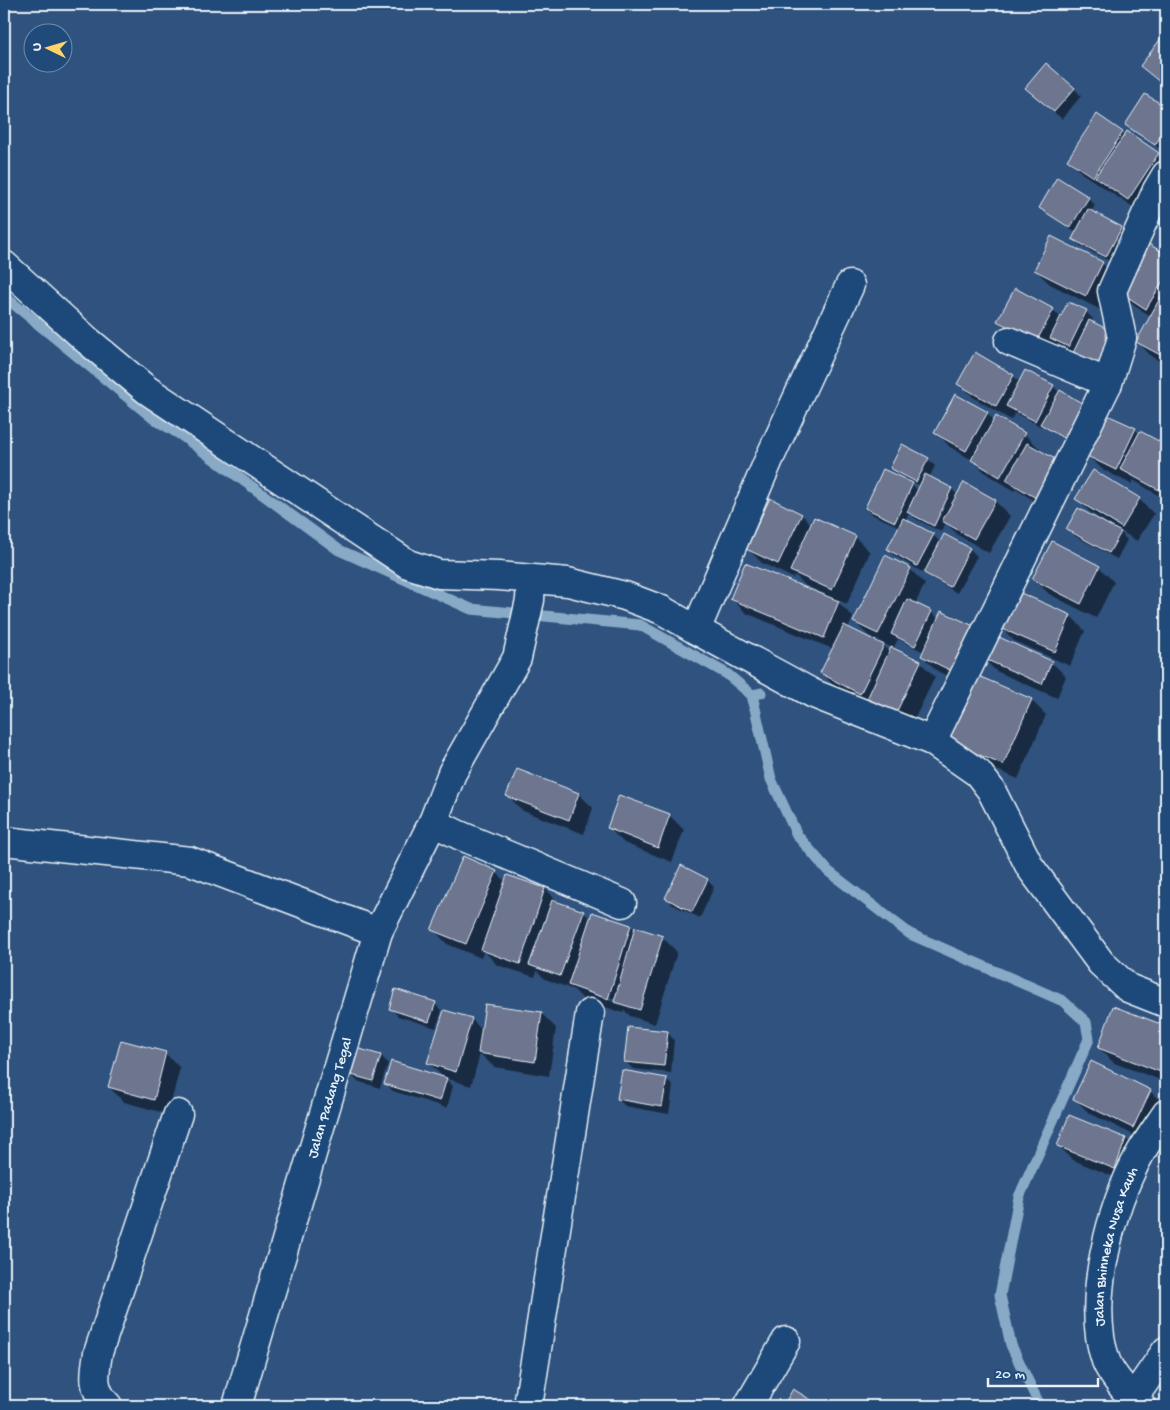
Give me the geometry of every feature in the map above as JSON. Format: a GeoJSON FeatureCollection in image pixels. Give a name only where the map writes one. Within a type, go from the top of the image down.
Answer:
{"type":"FeatureCollection","features":[{"type":"Feature","properties":{"kind":"street"},"geometry":{"type":"LineString","coordinates":[[932,741],[1108,383],[1122,338],[1112,291],[1157,190],[1166,175]]}},
{"type":"Feature","properties":{"kind":"street"},"geometry":{"type":"LineString","coordinates":[[4,265],[88,341],[147,390],[408,564],[438,574],[531,582],[568,582],[625,596],[662,610],[814,694],[932,741],[984,780],[1030,867],[1101,963],[1128,988],[1166,1003]]}},
{"type":"Feature","properties":{"kind":"street"},"geometry":{"type":"LineString","coordinates":[[696,630],[770,457],[850,285]]}},
{"type":"Feature","properties":{"kind":"street"},"geometry":{"type":"LineString","coordinates":[[1009,341],[1108,383]]}},
{"type":"Feature","properties":{"kind":"street","name":"Jalan Padang Tegal"},"geometry":{"type":"LineString","coordinates":[[237,1406],[378,932],[433,822],[452,773],[517,658],[521,646],[531,582]]}},
{"type":"Feature","properties":{"kind":"street"},"geometry":{"type":"LineString","coordinates":[[433,822],[459,836],[622,903]]}},
{"type":"Feature","properties":{"kind":"street"},"geometry":{"type":"LineString","coordinates":[[4,841],[190,861],[378,932]]}},
{"type":"Feature","properties":{"kind":"street"},"geometry":{"type":"LineString","coordinates":[[528,1406],[590,1014]]}},
{"type":"Feature","properties":{"kind":"street"},"geometry":{"type":"LineString","coordinates":[[108,1406],[97,1395],[94,1372],[98,1354],[178,1114]]}},
{"type":"Feature","properties":{"kind":"street","name":"Jalan Bhinneka Nusa Kauh"},"geometry":{"type":"LineString","coordinates":[[1136,1403],[1107,1363],[1099,1330],[1102,1268],[1107,1239],[1123,1193],[1141,1153],[1166,1114]]}},
{"type":"Feature","properties":{"kind":"street"},"geometry":{"type":"LineString","coordinates":[[748,1406],[786,1341]]}},
{"type":"Feature","properties":{"kind":"street"},"geometry":{"type":"LineString","coordinates":[[1136,1403],[1166,1351]]}},
{"type":"Feature","properties":{"kind":"building"},"geometry":{"type":"Polygon","coordinates":[[[1162,37],[1166,40],[1166,87],[1140,66],[1162,37]]]}},
{"type":"Feature","properties":{"kind":"building"},"geometry":{"type":"Polygon","coordinates":[[[1046,63],[1075,88],[1054,112],[1025,88],[1046,63]]]}},
{"type":"Feature","properties":{"kind":"building"},"geometry":{"type":"Polygon","coordinates":[[[1145,94],[1166,107],[1166,128],[1155,145],[1125,125],[1145,94]]]}},
{"type":"Feature","properties":{"kind":"building"},"geometry":{"type":"Polygon","coordinates":[[[1097,114],[1123,132],[1093,177],[1067,160],[1097,114]]]}},
{"type":"Feature","properties":{"kind":"building"},"geometry":{"type":"Polygon","coordinates":[[[1127,131],[1159,153],[1128,200],[1095,177],[1127,131]]]}},
{"type":"Feature","properties":{"kind":"building"},"geometry":{"type":"Polygon","coordinates":[[[1057,177],[1089,197],[1070,228],[1039,208],[1057,177]]]}},
{"type":"Feature","properties":{"kind":"building"},"geometry":{"type":"Polygon","coordinates":[[[1166,205],[1166,228],[1155,220],[1166,205]]]}},
{"type":"Feature","properties":{"kind":"building"},"geometry":{"type":"Polygon","coordinates":[[[1088,209],[1122,227],[1106,257],[1072,239],[1088,209]]]}},
{"type":"Feature","properties":{"kind":"building"},"geometry":{"type":"Polygon","coordinates":[[[1051,236],[1103,262],[1086,296],[1034,270],[1051,236]]]}},
{"type":"Feature","properties":{"kind":"building"},"geometry":{"type":"Polygon","coordinates":[[[1147,243],[1166,254],[1166,276],[1146,309],[1120,292],[1147,243]]]}},
{"type":"Feature","properties":{"kind":"building"},"geometry":{"type":"Polygon","coordinates":[[[1015,288],[1054,309],[1036,342],[997,321],[1015,288]]]}},
{"type":"Feature","properties":{"kind":"building"},"geometry":{"type":"Polygon","coordinates":[[[1166,290],[1166,358],[1136,342],[1166,290]]]}},
{"type":"Feature","properties":{"kind":"building"},"geometry":{"type":"Polygon","coordinates":[[[1068,302],[1087,310],[1069,347],[1050,338],[1068,302]]]}},
{"type":"Feature","properties":{"kind":"building"},"geometry":{"type":"Polygon","coordinates":[[[1089,320],[1113,332],[1098,365],[1073,353],[1089,320]]]}},
{"type":"Feature","properties":{"kind":"building"},"geometry":{"type":"Polygon","coordinates":[[[975,352],[1014,375],[996,406],[957,384],[975,352]]]}},
{"type":"Feature","properties":{"kind":"building"},"geometry":{"type":"Polygon","coordinates":[[[1025,370],[1054,385],[1035,421],[1006,406],[1025,370]]]}},
{"type":"Feature","properties":{"kind":"building"},"geometry":{"type":"Polygon","coordinates":[[[1060,390],[1085,405],[1065,439],[1040,424],[1060,390]]]}},
{"type":"Feature","properties":{"kind":"building"},"geometry":{"type":"Polygon","coordinates":[[[955,394],[988,412],[966,451],[934,433],[955,394]]]}},
{"type":"Feature","properties":{"kind":"building"},"geometry":{"type":"Polygon","coordinates":[[[1105,414],[1136,428],[1116,470],[1085,455],[1105,414]]]}},
{"type":"Feature","properties":{"kind":"building"},"geometry":{"type":"Polygon","coordinates":[[[996,416],[1025,433],[1000,477],[971,460],[996,416]]]}},
{"type":"Feature","properties":{"kind":"building"},"geometry":{"type":"Polygon","coordinates":[[[1140,431],[1166,445],[1166,476],[1159,490],[1120,469],[1140,431]]]}},
{"type":"Feature","properties":{"kind":"building"},"geometry":{"type":"Polygon","coordinates":[[[1027,443],[1057,460],[1036,498],[1006,480],[1027,443]]]}},
{"type":"Feature","properties":{"kind":"building"},"geometry":{"type":"Polygon","coordinates":[[[902,444],[929,458],[916,482],[890,468],[902,444]]]}},
{"type":"Feature","properties":{"kind":"building"},"geometry":{"type":"Polygon","coordinates":[[[883,469],[913,483],[895,522],[865,508],[883,469]]]}},
{"type":"Feature","properties":{"kind":"building"},"geometry":{"type":"Polygon","coordinates":[[[1093,470],[1140,498],[1122,528],[1075,499],[1093,470]]]}},
{"type":"Feature","properties":{"kind":"building"},"geometry":{"type":"Polygon","coordinates":[[[925,474],[952,488],[934,526],[907,512],[925,474]]]}},
{"type":"Feature","properties":{"kind":"building"},"geometry":{"type":"Polygon","coordinates":[[[964,482],[996,500],[974,539],[942,521],[964,482]]]}},
{"type":"Feature","properties":{"kind":"building"},"geometry":{"type":"Polygon","coordinates":[[[770,498],[802,514],[778,564],[746,549],[770,498]]]}},
{"type":"Feature","properties":{"kind":"building"},"geometry":{"type":"Polygon","coordinates":[[[1078,508],[1121,532],[1109,553],[1066,529],[1078,508]]]}},
{"type":"Feature","properties":{"kind":"building"},"geometry":{"type":"Polygon","coordinates":[[[814,517],[856,536],[832,590],[790,571],[814,517]]]}},
{"type":"Feature","properties":{"kind":"building"},"geometry":{"type":"Polygon","coordinates":[[[903,518],[934,534],[917,566],[887,549],[903,518]]]}},
{"type":"Feature","properties":{"kind":"building"},"geometry":{"type":"Polygon","coordinates":[[[944,534],[970,548],[950,587],[924,573],[944,534]]]}},
{"type":"Feature","properties":{"kind":"building"},"geometry":{"type":"Polygon","coordinates":[[[1052,541],[1100,566],[1081,604],[1032,579],[1052,541]]]}},
{"type":"Feature","properties":{"kind":"building"},"geometry":{"type":"Polygon","coordinates":[[[885,555],[911,568],[878,634],[853,622],[885,555]]]}},
{"type":"Feature","properties":{"kind":"building"},"geometry":{"type":"Polygon","coordinates":[[[745,563],[839,601],[824,638],[730,599],[745,563]]]}},
{"type":"Feature","properties":{"kind":"building"},"geometry":{"type":"Polygon","coordinates":[[[1014,590],[1071,615],[1055,652],[998,627],[1014,590]]]}},
{"type":"Feature","properties":{"kind":"building"},"geometry":{"type":"Polygon","coordinates":[[[907,599],[932,611],[915,646],[891,634],[907,599]]]}},
{"type":"Feature","properties":{"kind":"building"},"geometry":{"type":"Polygon","coordinates":[[[941,611],[976,627],[956,673],[921,656],[941,611]]]}},
{"type":"Feature","properties":{"kind":"building"},"geometry":{"type":"Polygon","coordinates":[[[844,625],[884,645],[860,694],[820,673],[844,625]]]}},
{"type":"Feature","properties":{"kind":"building"},"geometry":{"type":"Polygon","coordinates":[[[990,633],[1052,661],[1042,684],[980,657],[990,633]]]}},
{"type":"Feature","properties":{"kind":"building"},"geometry":{"type":"Polygon","coordinates":[[[891,647],[921,661],[896,713],[867,699],[891,647]]]}},
{"type":"Feature","properties":{"kind":"building"},"geometry":{"type":"Polygon","coordinates":[[[976,675],[1032,699],[1003,765],[947,741],[976,675]]]}},
{"type":"Feature","properties":{"kind":"building"},"geometry":{"type":"Polygon","coordinates":[[[517,769],[579,793],[569,820],[506,796],[517,769]]]}},
{"type":"Feature","properties":{"kind":"building"},"geometry":{"type":"Polygon","coordinates":[[[619,795],[670,814],[658,848],[607,828],[619,795]]]}},
{"type":"Feature","properties":{"kind":"building"},"geometry":{"type":"Polygon","coordinates":[[[463,856],[497,871],[466,944],[431,930],[463,856]]]}},
{"type":"Feature","properties":{"kind":"building"},"geometry":{"type":"Polygon","coordinates":[[[681,865],[708,879],[692,912],[665,898],[681,865]]]}},
{"type":"Feature","properties":{"kind":"building"},"geometry":{"type":"Polygon","coordinates":[[[507,875],[545,888],[520,964],[481,950],[507,875]]]}},
{"type":"Feature","properties":{"kind":"building"},"geometry":{"type":"Polygon","coordinates":[[[552,900],[584,911],[560,976],[529,965],[552,900]]]}},
{"type":"Feature","properties":{"kind":"building"},"geometry":{"type":"Polygon","coordinates":[[[592,912],[631,925],[608,999],[568,985],[592,912]]]}},
{"type":"Feature","properties":{"kind":"building"},"geometry":{"type":"Polygon","coordinates":[[[635,927],[663,936],[640,1010],[614,1002],[635,927]]]}},
{"type":"Feature","properties":{"kind":"building"},"geometry":{"type":"Polygon","coordinates":[[[395,989],[436,1002],[429,1022],[389,1009],[395,989]]]}},
{"type":"Feature","properties":{"kind":"building"},"geometry":{"type":"Polygon","coordinates":[[[485,1004],[542,1012],[535,1062],[478,1053],[485,1004]]]}},
{"type":"Feature","properties":{"kind":"building"},"geometry":{"type":"Polygon","coordinates":[[[1113,1006],[1166,1026],[1166,1074],[1098,1048],[1113,1006]]]}},
{"type":"Feature","properties":{"kind":"building"},"geometry":{"type":"Polygon","coordinates":[[[444,1010],[472,1018],[456,1072],[427,1063],[444,1010]]]}},
{"type":"Feature","properties":{"kind":"building"},"geometry":{"type":"Polygon","coordinates":[[[628,1027],[668,1031],[664,1066],[624,1062],[628,1027]]]}},
{"type":"Feature","properties":{"kind":"building"},"geometry":{"type":"Polygon","coordinates":[[[121,1040],[166,1052],[154,1100],[108,1087],[121,1040]]]}},
{"type":"Feature","properties":{"kind":"building"},"geometry":{"type":"Polygon","coordinates":[[[356,1048],[381,1055],[373,1081],[348,1074],[356,1048]]]}},
{"type":"Feature","properties":{"kind":"building"},"geometry":{"type":"Polygon","coordinates":[[[391,1061],[447,1078],[440,1101],[384,1084],[391,1061]]]}},
{"type":"Feature","properties":{"kind":"building"},"geometry":{"type":"Polygon","coordinates":[[[1091,1061],[1151,1090],[1133,1128],[1073,1099],[1091,1061]]]}},
{"type":"Feature","properties":{"kind":"building"},"geometry":{"type":"Polygon","coordinates":[[[622,1070],[667,1078],[662,1107],[617,1099],[622,1070]]]}},
{"type":"Feature","properties":{"kind":"building"},"geometry":{"type":"Polygon","coordinates":[[[1069,1115],[1126,1138],[1115,1169],[1057,1146],[1069,1115]]]}},
{"type":"Feature","properties":{"kind":"building"},"geometry":{"type":"Polygon","coordinates":[[[793,1389],[821,1406],[783,1406],[793,1389]]]}},
{"type":"Feature","properties":{"kind":"waterway"},"geometry":{"type":"LineString","coordinates":[[4,296],[153,418],[181,435],[339,550],[471,609],[640,625],[727,674],[752,695],[761,693]]}},
{"type":"Feature","properties":{"kind":"waterway"},"geometry":{"type":"LineString","coordinates":[[752,695],[771,779],[797,835],[828,871],[910,934],[1063,1001],[1086,1022],[1089,1039],[1019,1197],[1000,1295],[1011,1345],[1040,1406]]}}]}
